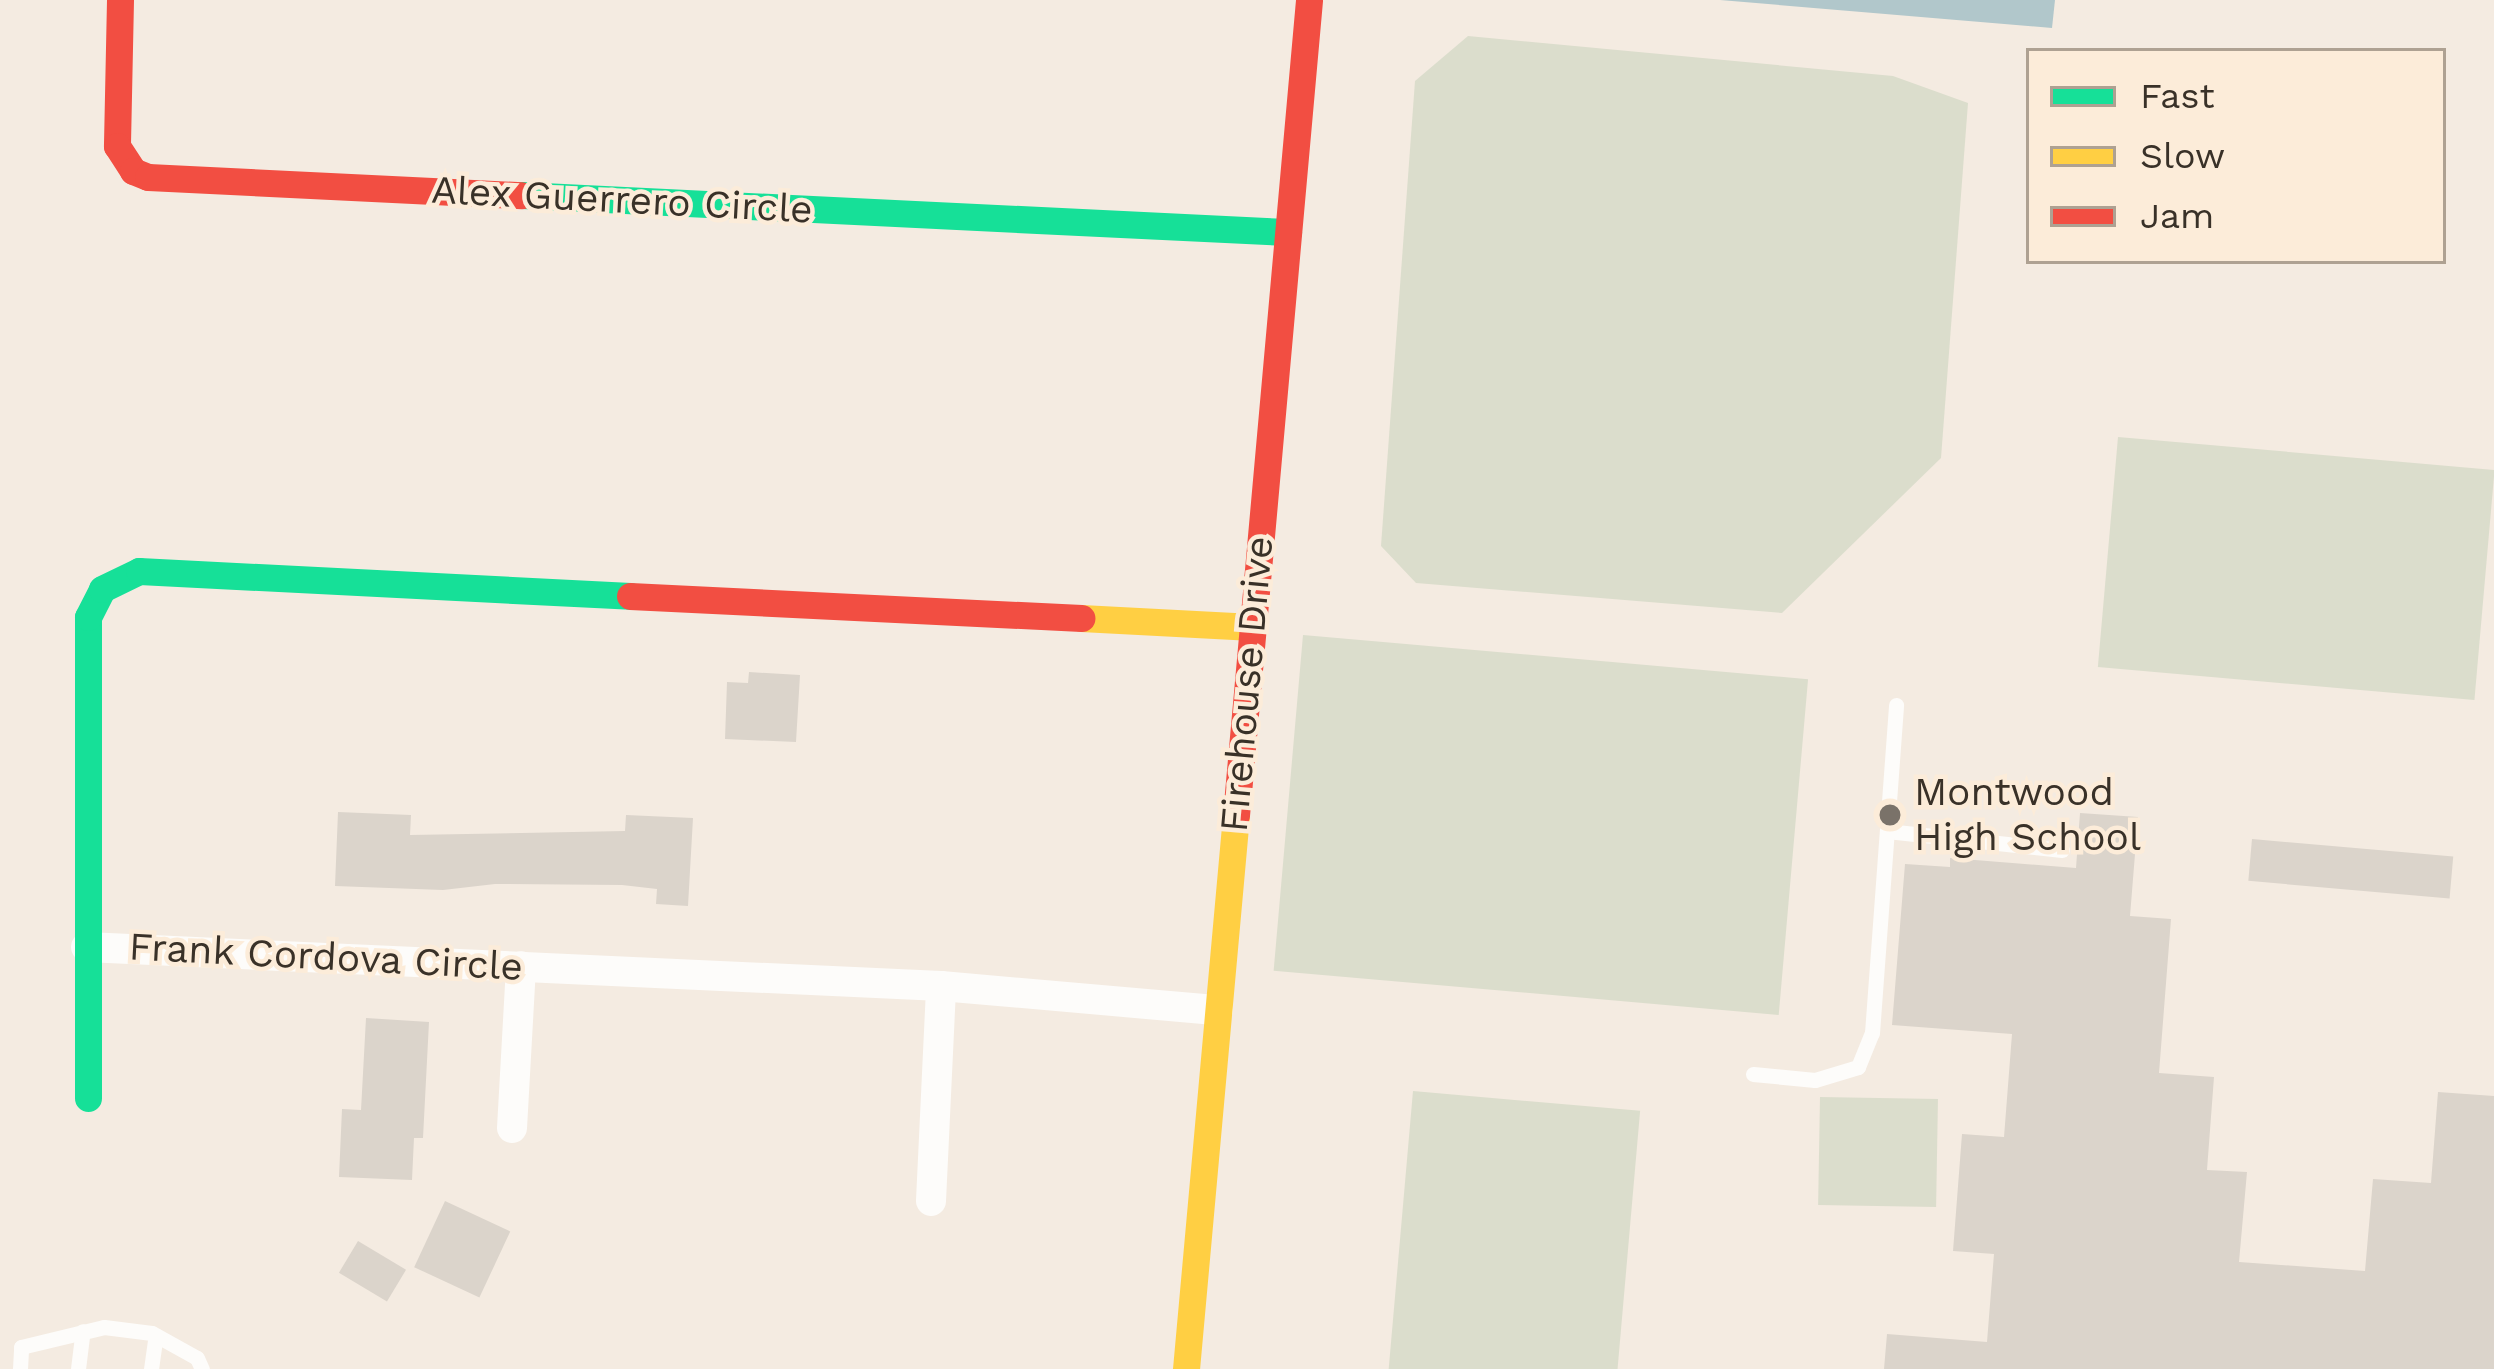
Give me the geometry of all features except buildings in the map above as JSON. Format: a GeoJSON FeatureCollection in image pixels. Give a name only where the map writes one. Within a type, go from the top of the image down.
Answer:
{"type":"FeatureCollection","features":[{"type":"Feature","properties":{"kind":"street","name":"Alex Guerrero Circle"},"geometry":{"type":"LineString","coordinates":[[120,0],[117,146],[133,171],[148,177],[1288,232]]}},
{"type":"Feature","properties":{"kind":"street","name":"Firehouse Drive"},"geometry":{"type":"LineString","coordinates":[[1186,1369],[1309,0]]}},
{"type":"Feature","properties":{"kind":"street","name":"Frank Cordova Circle"},"geometry":{"type":"LineString","coordinates":[[1218,1010],[941,986],[86,946],[88,617],[102,590],[139,571],[1252,627]]}},
{"type":"Feature","properties":{"kind":"street"},"geometry":{"type":"LineString","coordinates":[[86,946],[88,1098]]}},
{"type":"Feature","properties":{"kind":"street"},"geometry":{"type":"LineString","coordinates":[[512,1128],[521,966]]}},
{"type":"Feature","properties":{"kind":"street"},"geometry":{"type":"LineString","coordinates":[[931,1201],[941,986]]}},
{"type":"Feature","properties":{"kind":"lane"},"geometry":{"type":"LineString","coordinates":[[1753,1073],[1815,1080],[1858,1067],[1872,1033],[1896,705]]}},
{"type":"Feature","properties":{"kind":"lane"},"geometry":{"type":"LineString","coordinates":[[1887,831],[2062,850]]}},
{"type":"Feature","properties":{"kind":"lane"},"geometry":{"type":"LineString","coordinates":[[20,1369],[21,1347],[104,1327],[156,1335],[198,1365]]}},
{"type":"Feature","properties":{"kind":"lane"},"geometry":{"type":"LineString","coordinates":[[79,1369],[83,1331]]}},
{"type":"Feature","properties":{"kind":"lane"},"geometry":{"type":"LineString","coordinates":[[151,1369],[156,1335]]}},
{"type":"Feature","properties":{"kind":"green space"},"geometry":{"type":"Polygon","coordinates":[[[1468,36],[1893,76],[1968,103],[1941,458],[1782,613],[1416,583],[1381,546],[1415,81],[1468,36]]]}},
{"type":"Feature","properties":{"kind":"green space"},"geometry":{"type":"Polygon","coordinates":[[[2118,437],[2494,470],[2474,700],[2098,667],[2118,437]]]}},
{"type":"Feature","properties":{"kind":"green space"},"geometry":{"type":"Polygon","coordinates":[[[1303,635],[1808,679],[1779,1015],[1274,971],[1303,635]]]}},
{"type":"Feature","properties":{"kind":"green space"},"geometry":{"type":"Polygon","coordinates":[[[1413,1091],[1640,1111],[1618,1369],[1389,1369],[1413,1091]]]}},
{"type":"Feature","properties":{"kind":"green space"},"geometry":{"type":"Polygon","coordinates":[[[1820,1097],[1938,1099],[1936,1207],[1818,1205],[1820,1097]]]}},
{"type":"Feature","properties":{"kind":"water"},"geometry":{"type":"Polygon","coordinates":[[[1720,0],[2055,0],[2052,28],[1720,0]]]}},
{"type":"Feature","properties":{"kind":"traffic: fast"},"geometry":{"type":"LineString","coordinates":[[522,195],[1288,232]]}},
{"type":"Feature","properties":{"kind":"traffic: fast"},"geometry":{"type":"LineString","coordinates":[[88,1098],[88,617],[102,589],[139,571],[630,596]]}},
{"type":"Feature","properties":{"kind":"traffic: slow"},"geometry":{"type":"LineString","coordinates":[[1081,618],[1253,627]]}},
{"type":"Feature","properties":{"kind":"traffic: slow"},"geometry":{"type":"LineString","coordinates":[[1186,1369],[1236,815]]}},
{"type":"Feature","properties":{"kind":"traffic: jam"},"geometry":{"type":"LineString","coordinates":[[120,0],[117,146],[133,171],[148,177],[522,195]]}},
{"type":"Feature","properties":{"kind":"traffic: jam"},"geometry":{"type":"LineString","coordinates":[[1236,815],[1309,0]]}},
{"type":"Feature","properties":{"kind":"traffic: jam"},"geometry":{"type":"LineString","coordinates":[[630,596],[1081,618]]}},
{"type":"Feature","properties":{"kind":"place","name":"Montwood High School"},"geometry":{"type":"Point","coordinates":[1890,815]}}]}
